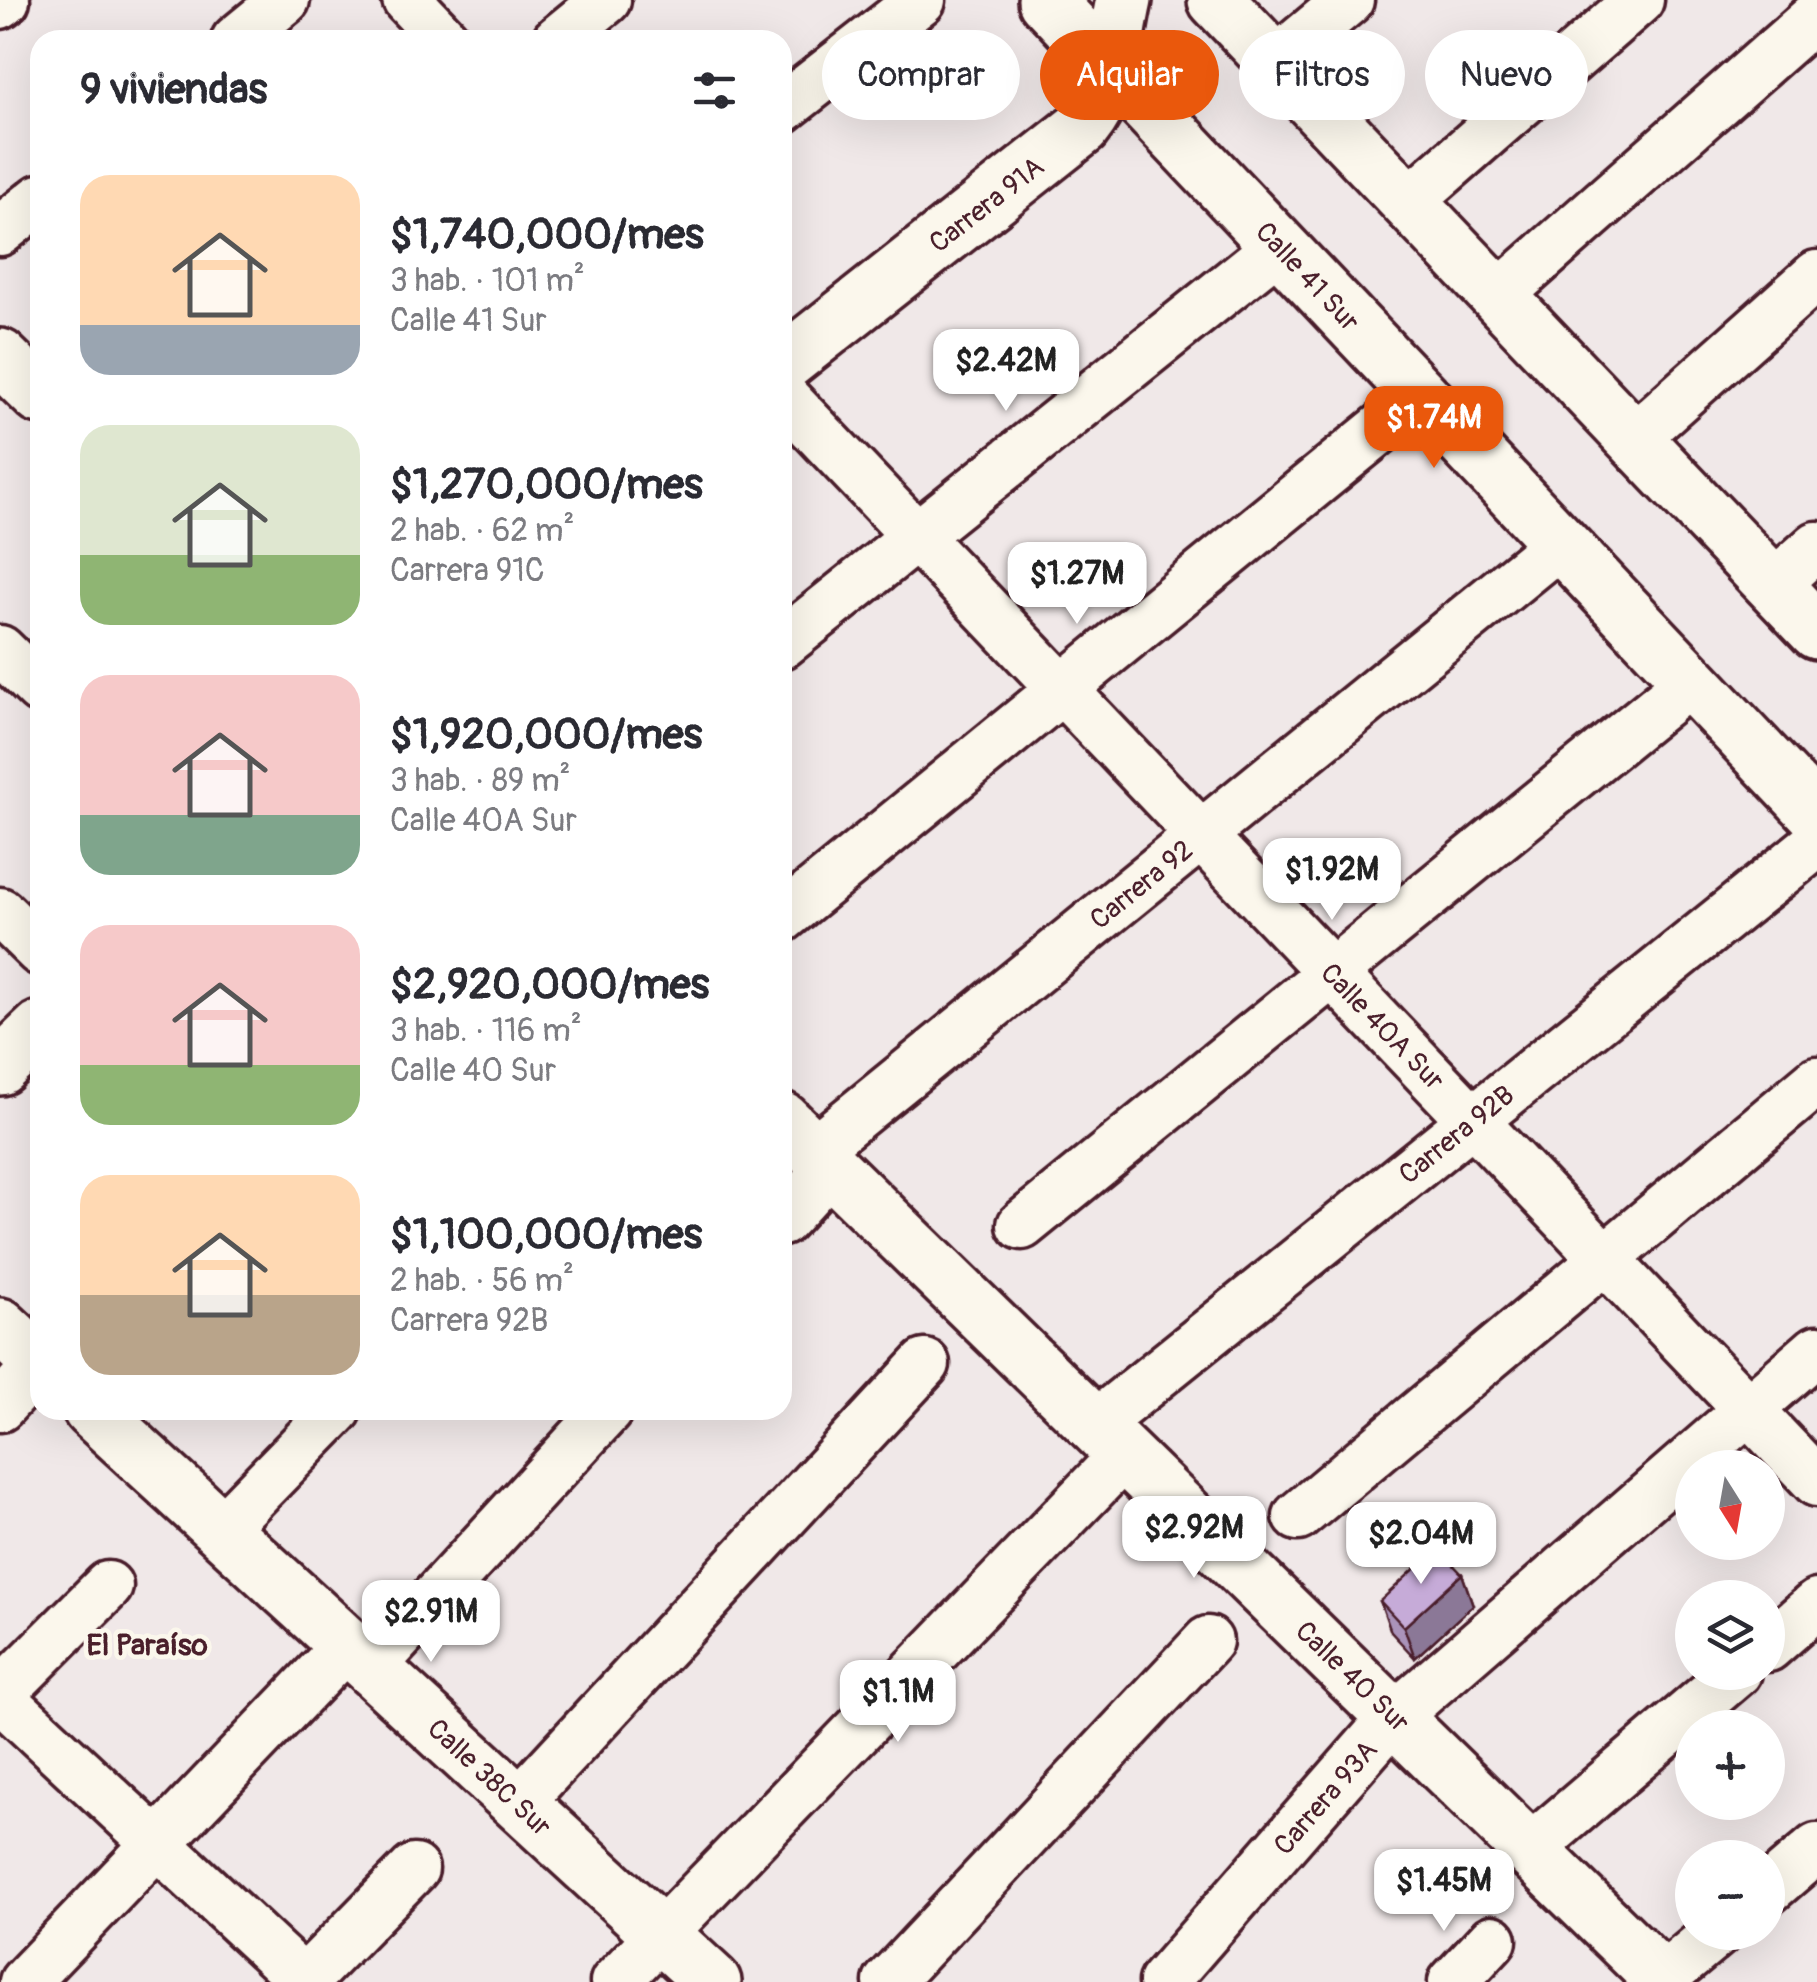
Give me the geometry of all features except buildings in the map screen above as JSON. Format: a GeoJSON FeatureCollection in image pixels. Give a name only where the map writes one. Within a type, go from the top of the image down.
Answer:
{"type":"FeatureCollection","features":[{"type":"Feature","properties":{"kind":"street"},"geometry":{"type":"LineString","coordinates":[[248,30],[285,0]]}},
{"type":"Feature","properties":{"kind":"street"},"geometry":{"type":"LineString","coordinates":[[406,0],[435,30]]}},
{"type":"Feature","properties":{"kind":"street"},"geometry":{"type":"LineString","coordinates":[[568,30],[606,0]]}},
{"type":"Feature","properties":{"kind":"street"},"geometry":{"type":"LineString","coordinates":[[792,102],[921,0]]}},
{"type":"Feature","properties":{"kind":"street","name":"Calle 41 Sur"},"geometry":{"type":"LineString","coordinates":[[1046,0],[1075,30]]}},
{"type":"Feature","properties":{"kind":"street","name":"Carrera 91A"},"geometry":{"type":"LineString","coordinates":[[1119,30],[1124,0]]}},
{"type":"Feature","properties":{"kind":"street"},"geometry":{"type":"LineString","coordinates":[[1216,0],[1245,30]]}},
{"type":"Feature","properties":{"kind":"street"},"geometry":{"type":"LineString","coordinates":[[1313,30],[1349,0]]}},
{"type":"Feature","properties":{"kind":"street"},"geometry":{"type":"LineString","coordinates":[[1408,202],[1639,0]]}},
{"type":"Feature","properties":{"kind":"street"},"geometry":{"type":"LineString","coordinates":[[1498,296],[1805,20]]}},
{"type":"Feature","properties":{"kind":"street","name":"Carrera 91A"},"geometry":{"type":"LineString","coordinates":[[792,356],[1088,120]]}},
{"type":"Feature","properties":{"kind":"street","name":"Calle 41 Sur"},"geometry":{"type":"LineString","coordinates":[[1160,120],[1817,814]]}},
{"type":"Feature","properties":{"kind":"street"},"geometry":{"type":"LineString","coordinates":[[1330,120],[1817,631]]}},
{"type":"Feature","properties":{"kind":"street"},"geometry":{"type":"LineString","coordinates":[[0,231],[30,207]]}},
{"type":"Feature","properties":{"kind":"street"},"geometry":{"type":"LineString","coordinates":[[792,636],[1279,246]]}},
{"type":"Feature","properties":{"kind":"street"},"geometry":{"type":"LineString","coordinates":[[1634,438],[1817,275]]}},
{"type":"Feature","properties":{"kind":"street"},"geometry":{"type":"LineString","coordinates":[[0,357],[30,386]]}},
{"type":"Feature","properties":{"kind":"street"},"geometry":{"type":"LineString","coordinates":[[792,910],[1422,396]]}},
{"type":"Feature","properties":{"kind":"street","name":"Calle 40A Sur"},"geometry":{"type":"LineString","coordinates":[[792,406],[1817,1482]]}},
{"type":"Feature","properties":{"kind":"street","name":"Carrera 92"},"geometry":{"type":"LineString","coordinates":[[792,1193],[809,1146],[1201,835],[1560,542]]}},
{"type":"Feature","properties":{"kind":"street"},"geometry":{"type":"LineString","coordinates":[[1773,585],[1817,546]]}},
{"type":"Feature","properties":{"kind":"street"},"geometry":{"type":"LineString","coordinates":[[0,650],[30,679]]}},
{"type":"Feature","properties":{"kind":"street"},"geometry":{"type":"LineString","coordinates":[[1022,1225],[1691,682]]}},
{"type":"Feature","properties":{"kind":"street","name":"Carrera 92B"},"geometry":{"type":"LineString","coordinates":[[614,1982],[1110,1440],[1473,1120],[1817,843]]}},
{"type":"Feature","properties":{"kind":"street"},"geometry":{"type":"LineString","coordinates":[[0,912],[30,941]]}},
{"type":"Feature","properties":{"kind":"street"},"geometry":{"type":"LineString","coordinates":[[0,1067],[30,1038]]}},
{"type":"Feature","properties":{"kind":"street"},"geometry":{"type":"LineString","coordinates":[[1298,1516],[1817,1081]]}},
{"type":"Feature","properties":{"kind":"street","name":"Calle 40 Sur"},"geometry":{"type":"LineString","coordinates":[[809,1146],[1664,1981]]}},
{"type":"Feature","properties":{"kind":"street"},"geometry":{"type":"LineString","coordinates":[[0,1326],[30,1354]]}},
{"type":"Feature","properties":{"kind":"street","name":"Carrera 93A"},"geometry":{"type":"LineString","coordinates":[[1163,1982],[1394,1716],[1817,1350]]}},
{"type":"Feature","properties":{"kind":"street"},"geometry":{"type":"LineString","coordinates":[[518,1803],[925,1364]]}},
{"type":"Feature","properties":{"kind":"street"},"geometry":{"type":"LineString","coordinates":[[0,1407],[30,1374]]}},
{"type":"Feature","properties":{"kind":"street","name":"Calle 38C Sur"},"geometry":{"type":"LineString","coordinates":[[103,1420],[713,1982]]}},
{"type":"Feature","properties":{"kind":"street"},"geometry":{"type":"LineString","coordinates":[[221,1528],[327,1420]]}},
{"type":"Feature","properties":{"kind":"street"},"geometry":{"type":"LineString","coordinates":[[24,1982],[157,1843],[359,1656],[598,1420]]}},
{"type":"Feature","properties":{"kind":"street"},"geometry":{"type":"LineString","coordinates":[[108,1586],[0,1695],[304,1982],[414,1869]]}},
{"type":"Feature","properties":{"kind":"street"},"geometry":{"type":"LineString","coordinates":[[1785,1631],[1817,1604]]}},
{"type":"Feature","properties":{"kind":"street"},"geometry":{"type":"LineString","coordinates":[[888,1982],[1208,1640]]}},
{"type":"Feature","properties":{"kind":"street"},"geometry":{"type":"LineString","coordinates":[[1530,1850],[1716,1690]]}},
{"type":"Feature","properties":{"kind":"street"},"geometry":{"type":"LineString","coordinates":[[1785,1875],[1817,1848]]}},
{"type":"Feature","properties":{"kind":"street"},"geometry":{"type":"LineString","coordinates":[[1453,1982],[1492,1940]]}},
{"type":"Feature","properties":{"kind":"street"},"geometry":{"type":"LineString","coordinates":[[1664,1981],[1698,1950]]}},
{"type":"Feature","properties":{"kind":"district","name":"El Paraíso"},"geometry":{"type":"Point","coordinates":[147,1645]}}]}
